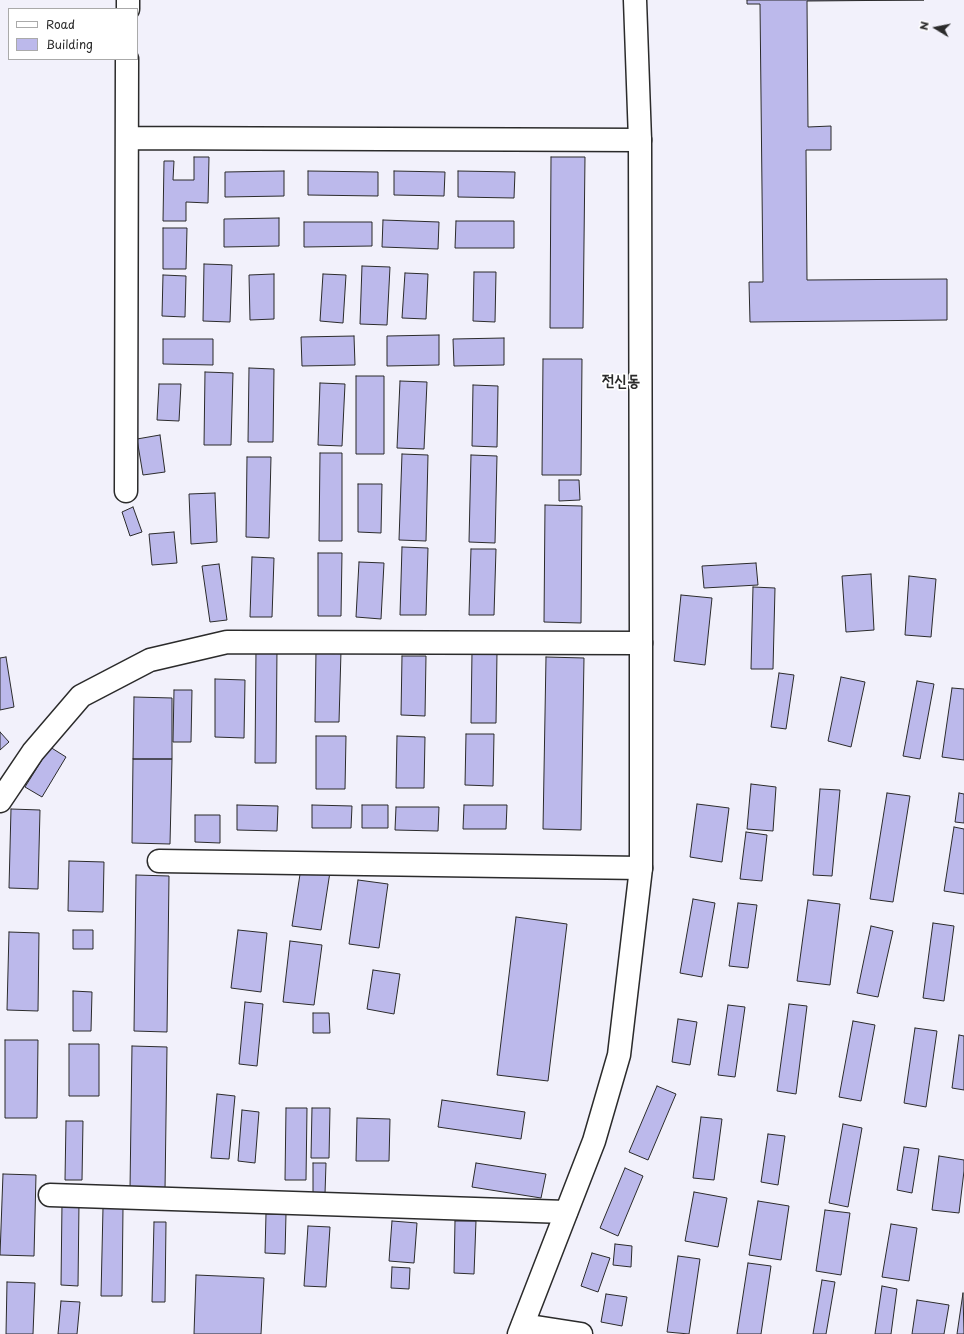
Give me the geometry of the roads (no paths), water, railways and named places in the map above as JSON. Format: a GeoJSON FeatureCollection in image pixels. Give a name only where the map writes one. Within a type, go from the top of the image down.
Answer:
{"type":"FeatureCollection","features":[{"type":"Feature","properties":{"kind":"street"},"geometry":{"type":"LineString","coordinates":[[581,1334],[521,1329],[594,1141],[619,1055],[641,868],[642,643],[640,140],[635,0]]}},
{"type":"Feature","properties":{"kind":"street"},"geometry":{"type":"LineString","coordinates":[[126,492],[127,60]]}},
{"type":"Feature","properties":{"kind":"street"},"geometry":{"type":"LineString","coordinates":[[127,138],[640,140]]}},
{"type":"Feature","properties":{"kind":"street"},"geometry":{"type":"LineString","coordinates":[[0,801],[33,752],[81,696],[150,660],[227,642],[642,643]]}},
{"type":"Feature","properties":{"kind":"street"},"geometry":{"type":"LineString","coordinates":[[159,861],[641,868]]}},
{"type":"Feature","properties":{"kind":"street"},"geometry":{"type":"LineString","coordinates":[[50,1195],[566,1212]]}},
{"type":"Feature","properties":{"kind":"district","name":"전신동"},"geometry":{"type":"Point","coordinates":[621,382]}}]}
